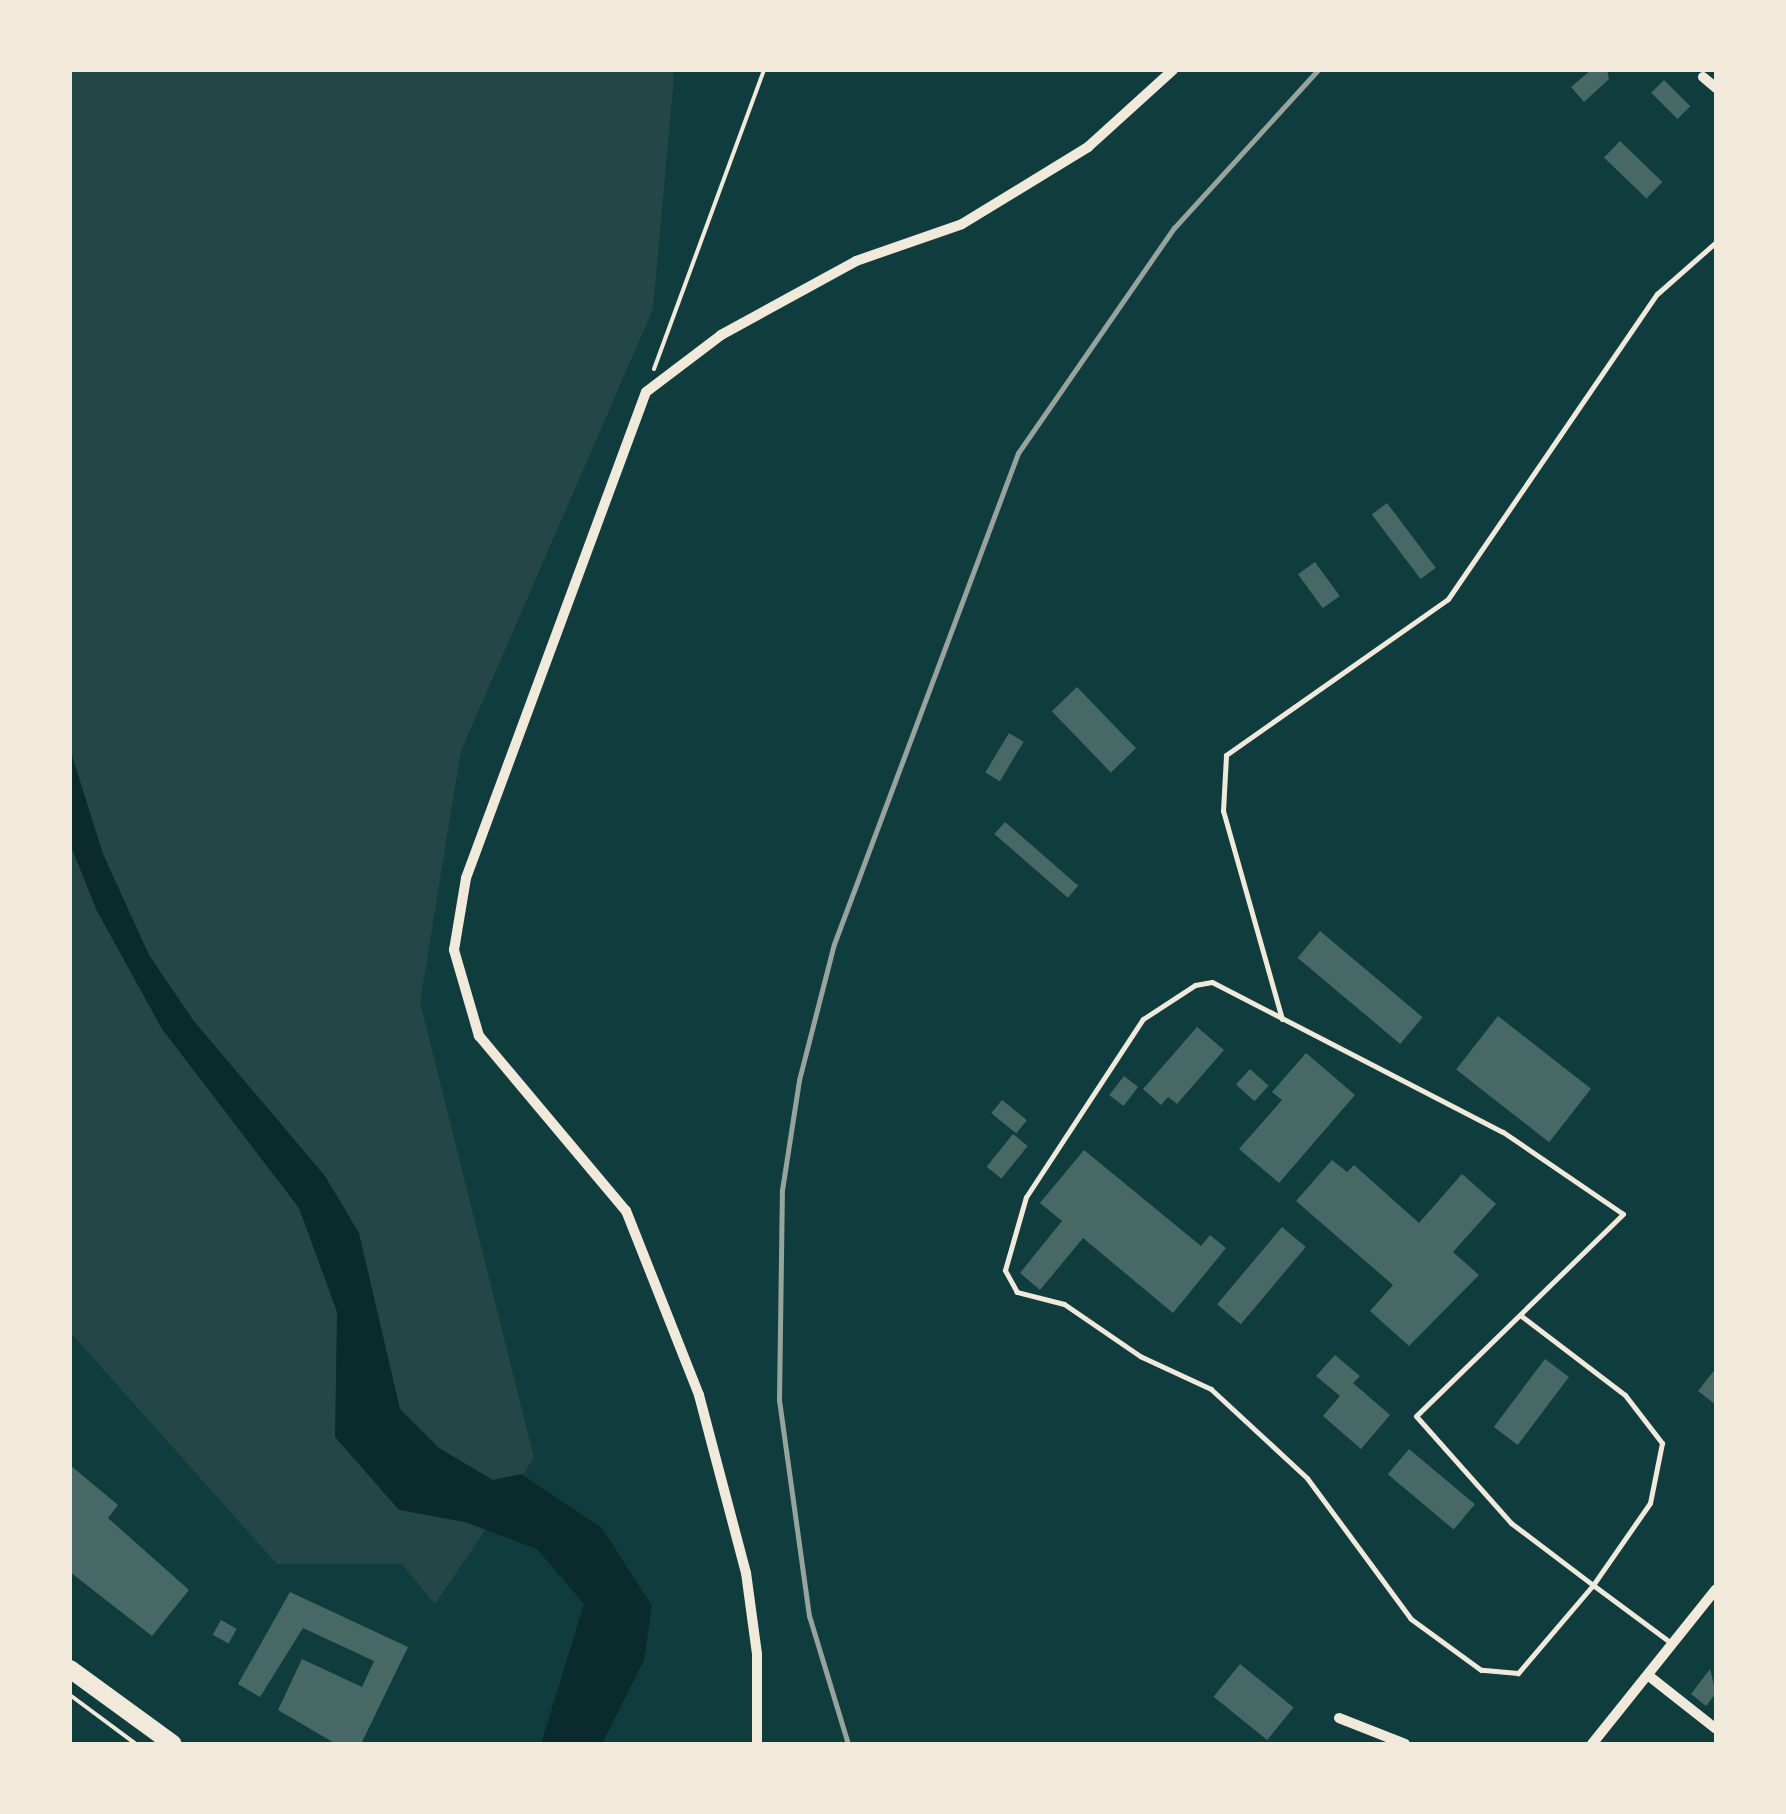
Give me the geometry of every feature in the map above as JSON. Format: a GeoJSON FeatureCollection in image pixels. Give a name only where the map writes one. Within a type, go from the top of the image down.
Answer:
{"type":"FeatureCollection","features":[{"type":"Feature","properties":{"kind":"main road"},"geometry":{"type":"LineString","coordinates":[[70,1670],[172,1744]]}},
{"type":"Feature","properties":{"kind":"street"},"geometry":{"type":"LineString","coordinates":[[757,1744],[757,1654],[734,1515],[659,1287],[626,1211],[479,1036],[454,950],[466,878],[646,392],[721,335],[856,262],[962,224],[1041,176],[1088,147],[1173,70]]}},
{"type":"Feature","properties":{"kind":"street"},"geometry":{"type":"LineString","coordinates":[[1703,77],[1716,88]]}},
{"type":"Feature","properties":{"kind":"street"},"geometry":{"type":"LineString","coordinates":[[1592,1744],[1716,1590]]}},
{"type":"Feature","properties":{"kind":"street"},"geometry":{"type":"LineString","coordinates":[[1649,1676],[1716,1729]]}},
{"type":"Feature","properties":{"kind":"street"},"geometry":{"type":"LineString","coordinates":[[1339,1718],[1405,1744]]}},
{"type":"Feature","properties":{"kind":"lane"},"geometry":{"type":"LineString","coordinates":[[1282,1020],[1222,811],[1226,755],[1448,599],[1656,294],[1716,242]]}},
{"type":"Feature","properties":{"kind":"lane"},"geometry":{"type":"LineString","coordinates":[[1520,1314],[1624,1395],[1662,1444],[1650,1503],[1593,1584],[1518,1673],[1481,1670],[1412,1619],[1306,1478],[1210,1389],[1140,1356],[1064,1304],[1017,1292],[1004,1270],[1026,1196],[1143,1019],[1195,985],[1212,982],[1503,1132],[1623,1214],[1520,1314],[1416,1416],[1511,1523],[1593,1584],[1673,1645]]}},
{"type":"Feature","properties":{"kind":"path"},"geometry":{"type":"LineString","coordinates":[[646,392],[764,70]]}},
{"type":"Feature","properties":{"kind":"path"},"geometry":{"type":"LineString","coordinates":[[70,1694],[136,1744]]}},
{"type":"Feature","properties":{"kind":"shaded area"},"geometry":{"type":"Polygon","coordinates":[[[70,70],[672,70],[674,77],[653,309],[461,751],[420,1002],[534,1458],[435,1604],[402,1564],[277,1564],[70,1332],[70,70]]]}},
{"type":"Feature","properties":{"kind":"shaded area"},"geometry":{"type":"Polygon","coordinates":[[[70,749],[103,854],[149,955],[193,1020],[325,1176],[359,1233],[400,1409],[439,1448],[493,1480],[521,1474],[602,1528],[652,1606],[644,1660],[602,1744],[541,1744],[584,1604],[537,1549],[465,1522],[399,1510],[335,1437],[337,1312],[299,1208],[162,1029],[97,911],[70,844],[70,749]]]}},
{"type":"Feature","properties":{"kind":"building"},"geometry":{"type":"Polygon","coordinates":[[[1591,70],[1607,70],[1609,79],[1584,102],[1571,87],[1591,70]]]}},
{"type":"Feature","properties":{"kind":"building"},"geometry":{"type":"Polygon","coordinates":[[[1664,80],[1690,106],[1677,119],[1651,93],[1664,80]]]}},
{"type":"Feature","properties":{"kind":"building"},"geometry":{"type":"Polygon","coordinates":[[[1620,141],[1662,182],[1646,199],[1604,158],[1620,141]]]}},
{"type":"Feature","properties":{"kind":"building"},"geometry":{"type":"Polygon","coordinates":[[[1387,503],[1436,568],[1421,579],[1372,514],[1387,503]]]}},
{"type":"Feature","properties":{"kind":"building"},"geometry":{"type":"Polygon","coordinates":[[[1315,562],[1340,596],[1323,608],[1298,574],[1315,562]]]}},
{"type":"Feature","properties":{"kind":"building"},"geometry":{"type":"Polygon","coordinates":[[[1077,687],[1136,748],[1111,772],[1052,711],[1077,687]]]}},
{"type":"Feature","properties":{"kind":"building"},"geometry":{"type":"Polygon","coordinates":[[[1009,733],[1024,742],[1000,781],[985,772],[1009,733]]]}},
{"type":"Feature","properties":{"kind":"building"},"geometry":{"type":"Polygon","coordinates":[[[1005,822],[1078,886],[1068,898],[995,834],[1005,822]]]}},
{"type":"Feature","properties":{"kind":"building"},"geometry":{"type":"Polygon","coordinates":[[[1320,931],[1423,1017],[1400,1044],[1298,958],[1320,931]]]}},
{"type":"Feature","properties":{"kind":"building"},"geometry":{"type":"Polygon","coordinates":[[[1498,1016],[1591,1089],[1549,1142],[1456,1070],[1498,1016]]]}},
{"type":"Feature","properties":{"kind":"building"},"geometry":{"type":"Polygon","coordinates":[[[1197,1027],[1224,1050],[1177,1104],[1168,1097],[1161,1105],[1143,1089],[1197,1027]]]}},
{"type":"Feature","properties":{"kind":"building"},"geometry":{"type":"Polygon","coordinates":[[[1306,1053],[1355,1095],[1279,1183],[1239,1149],[1282,1100],[1272,1092],[1306,1053]]]}},
{"type":"Feature","properties":{"kind":"building"},"geometry":{"type":"Polygon","coordinates":[[[1250,1069],[1269,1086],[1255,1101],[1236,1085],[1250,1069]]]}},
{"type":"Feature","properties":{"kind":"building"},"geometry":{"type":"Polygon","coordinates":[[[1124,1076],[1138,1087],[1123,1106],[1109,1095],[1124,1076]]]}},
{"type":"Feature","properties":{"kind":"building"},"geometry":{"type":"Polygon","coordinates":[[[1002,1100],[1027,1120],[1016,1133],[991,1113],[1002,1100]]]}},
{"type":"Feature","properties":{"kind":"building"},"geometry":{"type":"Polygon","coordinates":[[[1013,1134],[1028,1146],[1001,1179],[987,1167],[1013,1134]]]}},
{"type":"Feature","properties":{"kind":"building"},"geometry":{"type":"Polygon","coordinates":[[[1084,1150],[1201,1246],[1210,1235],[1226,1248],[1173,1313],[1083,1238],[1040,1290],[1020,1273],[1062,1221],[1040,1203],[1084,1150]]]}},
{"type":"Feature","properties":{"kind":"building"},"geometry":{"type":"Polygon","coordinates":[[[1332,1160],[1347,1172],[1354,1165],[1419,1223],[1462,1174],[1496,1204],[1453,1252],[1479,1275],[1409,1346],[1370,1311],[1393,1285],[1296,1201],[1332,1160]]]}},
{"type":"Feature","properties":{"kind":"building"},"geometry":{"type":"Polygon","coordinates":[[[1282,1227],[1306,1247],[1241,1324],[1217,1304],[1282,1227]]]}},
{"type":"Feature","properties":{"kind":"building"},"geometry":{"type":"Polygon","coordinates":[[[1335,1355],[1360,1376],[1353,1383],[1390,1415],[1361,1449],[1323,1416],[1340,1396],[1316,1376],[1335,1355]]]}},
{"type":"Feature","properties":{"kind":"building"},"geometry":{"type":"Polygon","coordinates":[[[1545,1359],[1569,1377],[1518,1445],[1494,1427],[1545,1359]]]}},
{"type":"Feature","properties":{"kind":"building"},"geometry":{"type":"Polygon","coordinates":[[[1716,1368],[1716,1405],[1698,1391],[1716,1368]]]}},
{"type":"Feature","properties":{"kind":"building"},"geometry":{"type":"Polygon","coordinates":[[[1409,1449],[1475,1504],[1454,1530],[1388,1474],[1409,1449]]]}},
{"type":"Feature","properties":{"kind":"building"},"geometry":{"type":"Polygon","coordinates":[[[70,1465],[118,1505],[108,1518],[189,1590],[152,1636],[70,1572],[70,1465]]]}},
{"type":"Feature","properties":{"kind":"building"},"geometry":{"type":"Polygon","coordinates":[[[290,1592],[408,1647],[361,1744],[336,1744],[278,1710],[302,1659],[362,1687],[374,1661],[303,1628],[260,1697],[238,1684],[290,1592]]]}},
{"type":"Feature","properties":{"kind":"building"},"geometry":{"type":"Polygon","coordinates":[[[221,1620],[237,1629],[229,1644],[213,1635],[221,1620]]]}},
{"type":"Feature","properties":{"kind":"building"},"geometry":{"type":"Polygon","coordinates":[[[1240,1664],[1294,1707],[1267,1740],[1214,1697],[1240,1664]]]}},
{"type":"Feature","properties":{"kind":"building"},"geometry":{"type":"Polygon","coordinates":[[[1710,1669],[1716,1693],[1706,1706],[1691,1694],[1710,1669]]]}},
{"type":"Feature","properties":{"kind":"railway"},"geometry":{"type":"LineString","coordinates":[[848,1744],[809,1616],[779,1400],[782,1190],[799,1080],[834,944],[1018,453],[1174,228],[1318,70]]}}]}
